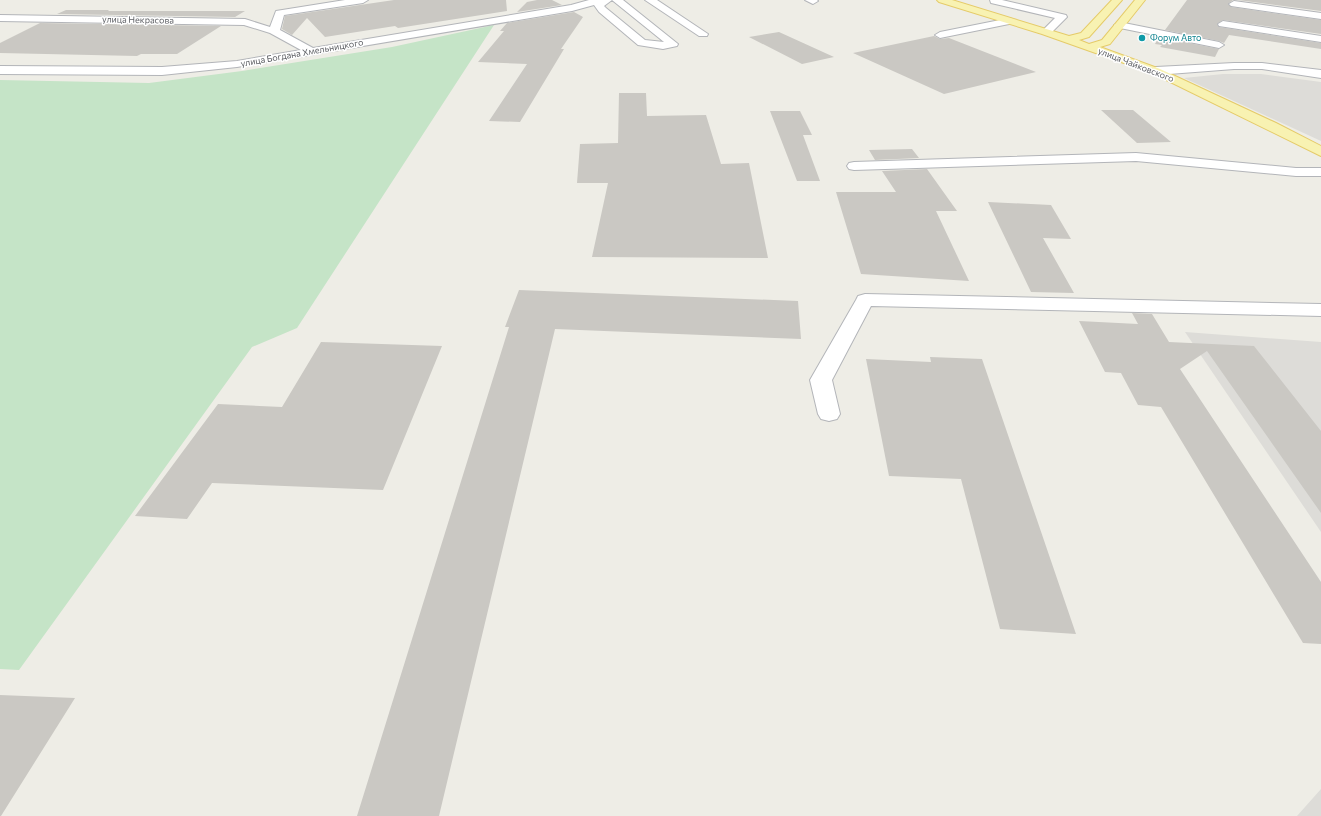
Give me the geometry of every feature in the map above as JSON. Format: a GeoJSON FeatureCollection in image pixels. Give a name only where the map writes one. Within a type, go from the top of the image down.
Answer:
{"type":"FeatureCollection","features":[{"type":"Feature","properties":{"kind":"main road","name":"улица Чайковского"},"geometry":{"type":"LineString","coordinates":[[942,0],[1046,32],[1156,71],[1272,126],[1321,152]]}},
{"type":"Feature","properties":{"kind":"main road"},"geometry":{"type":"LineString","coordinates":[[1068,40],[1085,35],[1117,0]]}},
{"type":"Feature","properties":{"kind":"main road"},"geometry":{"type":"LineString","coordinates":[[1089,47],[1106,42],[1118,25],[1140,0]]}},
{"type":"Feature","properties":{"kind":"street"},"geometry":{"type":"LineString","coordinates":[[274,31],[280,13],[363,0]]}},
{"type":"Feature","properties":{"kind":"street","name":"улица Богдана Хмельницкого"},"geometry":{"type":"LineString","coordinates":[[0,70],[162,71],[237,64],[572,8],[600,0]]}},
{"type":"Feature","properties":{"kind":"street"},"geometry":{"type":"LineString","coordinates":[[607,0],[599,5],[602,10],[642,43],[663,46],[673,44],[617,0]]}},
{"type":"Feature","properties":{"kind":"street"},"geometry":{"type":"LineString","coordinates":[[650,0],[703,34]]}},
{"type":"Feature","properties":{"kind":"street"},"geometry":{"type":"LineString","coordinates":[[976,10],[996,1],[1062,17],[1046,32]]}},
{"type":"Feature","properties":{"kind":"street"},"geometry":{"type":"LineString","coordinates":[[1230,11],[1321,16]]}},
{"type":"Feature","properties":{"kind":"street"},"geometry":{"type":"LineString","coordinates":[[1230,11],[1321,39]]}},
{"type":"Feature","properties":{"kind":"street"},"geometry":{"type":"LineString","coordinates":[[1230,11],[1225,38],[1226,50],[1234,66]]}},
{"type":"Feature","properties":{"kind":"street","name":"улица Некрасова"},"geometry":{"type":"LineString","coordinates":[[0,18],[245,22],[274,31],[291,39],[310,51]]}},
{"type":"Feature","properties":{"kind":"street"},"geometry":{"type":"LineString","coordinates":[[940,35],[1010,21]]}},
{"type":"Feature","properties":{"kind":"street"},"geometry":{"type":"LineString","coordinates":[[1118,25],[1226,50]]}},
{"type":"Feature","properties":{"kind":"street"},"geometry":{"type":"LineString","coordinates":[[1156,71],[1234,66],[1262,66],[1321,74]]}},
{"type":"Feature","properties":{"kind":"street"},"geometry":{"type":"LineString","coordinates":[[854,166],[1136,157],[1296,172],[1321,172]]}},
{"type":"Feature","properties":{"kind":"street"},"geometry":{"type":"LineString","coordinates":[[829,414],[821,380],[865,300],[1321,310]]}},
{"type":"Feature","properties":{"kind":"shaded area"},"geometry":{"type":"Polygon","coordinates":[[[1223,74],[1261,74],[1321,82],[1321,141],[1184,78],[1223,74]]]}},
{"type":"Feature","properties":{"kind":"shaded area"},"geometry":{"type":"Polygon","coordinates":[[[1185,332],[1321,342],[1321,532],[1185,332]]]}},
{"type":"Feature","properties":{"kind":"shaded area"},"geometry":{"type":"Polygon","coordinates":[[[1321,789],[1321,816],[1297,816],[1321,789]]]}},
{"type":"Feature","properties":{"kind":"green space"},"geometry":{"type":"Polygon","coordinates":[[[494,25],[297,328],[252,347],[19,670],[0,669],[0,80],[149,83],[242,71],[392,47],[494,25]]]}},
{"type":"Feature","properties":{"kind":"building"},"geometry":{"type":"Polygon","coordinates":[[[394,0],[506,0],[507,11],[398,28],[395,26],[325,37],[307,18],[292,35],[282,29],[285,16],[394,0]]]}},
{"type":"Feature","properties":{"kind":"building"},"geometry":{"type":"Polygon","coordinates":[[[552,0],[562,5],[517,12],[527,2],[552,0]]]}},
{"type":"Feature","properties":{"kind":"building"},"geometry":{"type":"Polygon","coordinates":[[[1187,0],[1233,0],[1228,4],[1231,7],[1321,20],[1321,34],[1223,20],[1217,24],[1219,27],[1321,43],[1321,49],[1229,35],[1224,43],[1165,30],[1187,0]]]}},
{"type":"Feature","properties":{"kind":"building"},"geometry":{"type":"Polygon","coordinates":[[[1238,0],[1321,0],[1321,11],[1238,0]]]}},
{"type":"Feature","properties":{"kind":"building"},"geometry":{"type":"Polygon","coordinates":[[[66,10],[245,11],[235,17],[57,14],[66,10]]]}},
{"type":"Feature","properties":{"kind":"building"},"geometry":{"type":"Polygon","coordinates":[[[574,12],[583,17],[561,49],[564,49],[520,122],[489,121],[527,64],[478,62],[504,31],[500,31],[507,23],[574,12]]]}},
{"type":"Feature","properties":{"kind":"building"},"geometry":{"type":"Polygon","coordinates":[[[40,23],[221,26],[177,54],[141,54],[137,56],[0,53],[0,43],[40,23]]]}},
{"type":"Feature","properties":{"kind":"building"},"geometry":{"type":"Polygon","coordinates":[[[779,32],[834,57],[802,64],[749,37],[779,32]]]}},
{"type":"Feature","properties":{"kind":"building"},"geometry":{"type":"Polygon","coordinates":[[[934,36],[940,39],[949,38],[1036,72],[944,94],[853,53],[934,36]]]}},
{"type":"Feature","properties":{"kind":"building"},"geometry":{"type":"Polygon","coordinates":[[[1159,37],[1219,49],[1215,57],[1160,47],[1162,45],[1155,44],[1159,37]]]}},
{"type":"Feature","properties":{"kind":"building"},"geometry":{"type":"Polygon","coordinates":[[[619,93],[646,93],[647,116],[706,115],[721,164],[749,163],[768,258],[592,257],[608,183],[577,183],[580,144],[618,143],[619,93]]]}},
{"type":"Feature","properties":{"kind":"building"},"geometry":{"type":"Polygon","coordinates":[[[1101,110],[1133,110],[1171,142],[1137,143],[1101,110]]]}},
{"type":"Feature","properties":{"kind":"building"},"geometry":{"type":"Polygon","coordinates":[[[770,111],[800,111],[812,135],[803,135],[820,181],[797,181],[770,111]]]}},
{"type":"Feature","properties":{"kind":"building"},"geometry":{"type":"Polygon","coordinates":[[[912,149],[919,158],[875,160],[869,150],[912,149]]]}},
{"type":"Feature","properties":{"kind":"building"},"geometry":{"type":"Polygon","coordinates":[[[927,169],[957,211],[936,211],[969,281],[861,274],[836,192],[896,192],[882,171],[927,169]]]}},
{"type":"Feature","properties":{"kind":"building"},"geometry":{"type":"Polygon","coordinates":[[[988,202],[1051,205],[1071,239],[1043,238],[1074,293],[1031,292],[988,202]]]}},
{"type":"Feature","properties":{"kind":"building"},"geometry":{"type":"Polygon","coordinates":[[[519,290],[798,301],[801,339],[555,329],[439,816],[357,816],[509,327],[505,327],[519,290]]]}},
{"type":"Feature","properties":{"kind":"building"},"geometry":{"type":"Polygon","coordinates":[[[1132,313],[1152,314],[1169,342],[1254,346],[1321,431],[1321,513],[1207,351],[1180,369],[1321,582],[1321,644],[1303,643],[1161,407],[1138,405],[1121,373],[1105,372],[1079,321],[1138,324],[1132,313]]]}},
{"type":"Feature","properties":{"kind":"building"},"geometry":{"type":"Polygon","coordinates":[[[321,342],[442,346],[383,490],[212,483],[187,519],[135,516],[218,404],[282,407],[321,342]]]}},
{"type":"Feature","properties":{"kind":"building"},"geometry":{"type":"Polygon","coordinates":[[[930,357],[982,359],[1076,634],[1000,629],[961,479],[889,476],[866,359],[931,362],[930,357]]]}},
{"type":"Feature","properties":{"kind":"building"},"geometry":{"type":"Polygon","coordinates":[[[0,695],[75,698],[1,816],[0,816],[0,695]]]}},
{"type":"Feature","properties":{"kind":"place","name":"Форум Авто"},"geometry":{"type":"Point","coordinates":[1142,38]}}]}
